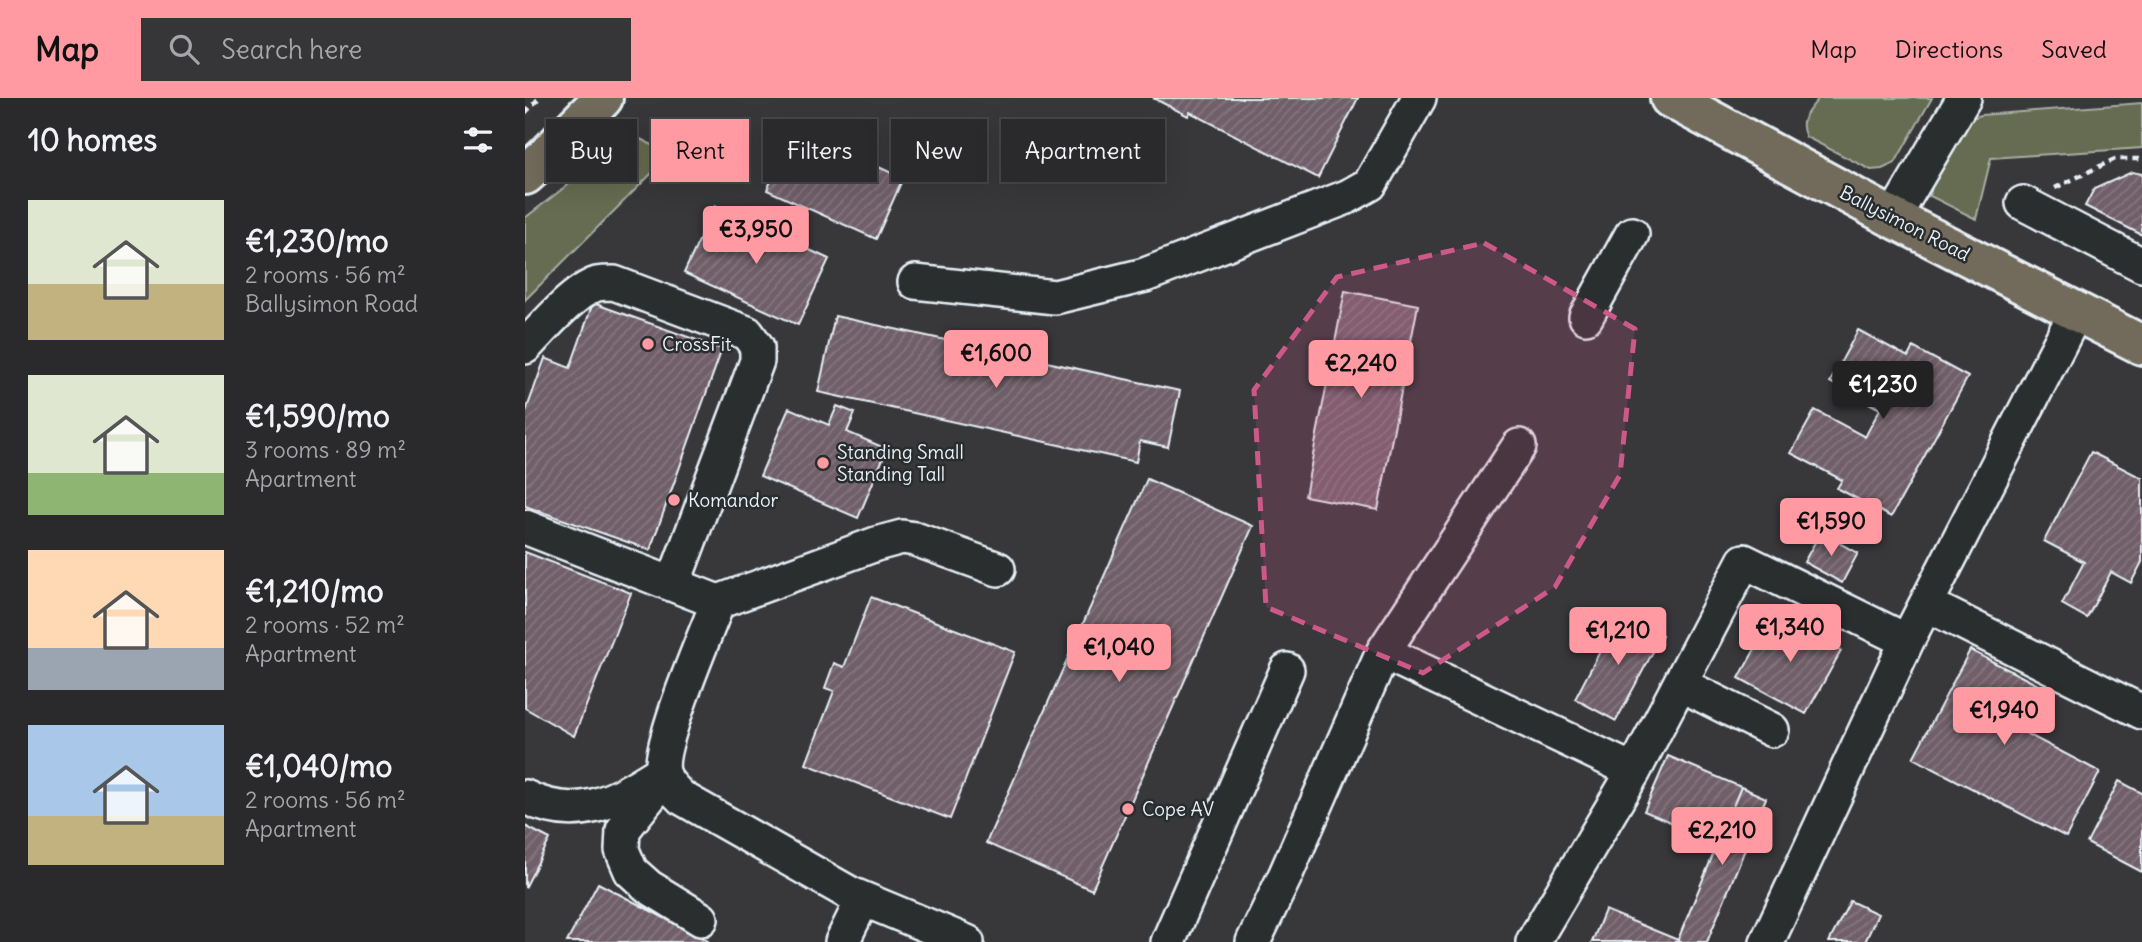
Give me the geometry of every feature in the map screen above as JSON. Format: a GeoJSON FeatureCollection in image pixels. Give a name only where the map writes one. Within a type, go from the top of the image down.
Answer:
{"type":"FeatureCollection","features":[{"type":"Feature","properties":{"kind":"main road"},"geometry":{"type":"LineString","coordinates":[[525,175],[603,98]]}},
{"type":"Feature","properties":{"kind":"main road","name":"Ballysimon Road"},"geometry":{"type":"LineString","coordinates":[[1669,98],[1893,218],[2142,345]]}},
{"type":"Feature","properties":{"kind":"street"},"geometry":{"type":"LineString","coordinates":[[915,282],[1055,297],[1145,275],[1347,197],[1370,184],[1419,98]]}},
{"type":"Feature","properties":{"kind":"street"},"geometry":{"type":"LineString","coordinates":[[1893,218],[1964,98]]}},
{"type":"Feature","properties":{"kind":"street"},"geometry":{"type":"LineString","coordinates":[[2023,203],[2142,265]]}},
{"type":"Feature","properties":{"kind":"street"},"geometry":{"type":"LineString","coordinates":[[1586,317],[1632,234]]}},
{"type":"Feature","properties":{"kind":"street"},"geometry":{"type":"LineString","coordinates":[[525,347],[584,291],[597,284],[614,283],[726,324],[752,338],[757,347],[757,361],[673,584]]}},
{"type":"Feature","properties":{"kind":"street"},"geometry":{"type":"LineString","coordinates":[[1767,942],[1907,641],[2077,310]]}},
{"type":"Feature","properties":{"kind":"street"},"geometry":{"type":"LineString","coordinates":[[1253,942],[1285,876],[1383,652],[1519,446]]}},
{"type":"Feature","properties":{"kind":"street"},"geometry":{"type":"LineString","coordinates":[[525,527],[718,602],[902,537],[915,539],[998,569]]}},
{"type":"Feature","properties":{"kind":"street"},"geometry":{"type":"LineString","coordinates":[[1533,942],[1635,771],[1744,561],[1907,641]]}},
{"type":"Feature","properties":{"kind":"street"},"geometry":{"type":"LineString","coordinates":[[718,602],[666,741],[664,774],[670,787],[682,797],[863,899],[967,942]]}},
{"type":"Feature","properties":{"kind":"street"},"geometry":{"type":"LineString","coordinates":[[1926,604],[2142,712]]}},
{"type":"Feature","properties":{"kind":"street"},"geometry":{"type":"LineString","coordinates":[[1383,652],[1635,771]]}},
{"type":"Feature","properties":{"kind":"street"},"geometry":{"type":"LineString","coordinates":[[1168,942],[1287,670]]}},
{"type":"Feature","properties":{"kind":"street"},"geometry":{"type":"LineString","coordinates":[[1680,684],[1772,730]]}},
{"type":"Feature","properties":{"kind":"street"},"geometry":{"type":"LineString","coordinates":[[525,797],[541,805],[565,811],[600,804],[664,774]]}},
{"type":"Feature","properties":{"kind":"street"},"geometry":{"type":"LineString","coordinates":[[664,774],[623,830],[622,850],[631,872],[649,887],[701,919]]}},
{"type":"Feature","properties":{"kind":"street"},"geometry":{"type":"LineString","coordinates":[[842,942],[863,899]]}},
{"type":"Feature","properties":{"kind":"path"},"geometry":{"type":"LineString","coordinates":[[525,113],[539,98]]}},
{"type":"Feature","properties":{"kind":"path"},"geometry":{"type":"LineString","coordinates":[[2023,203],[2115,159],[2142,159]]}},
{"type":"Feature","properties":{"kind":"highlighted area"},"geometry":{"type":"Polygon","coordinates":[[[1484,243],[1635,329],[1620,475],[1555,587],[1423,673],[1266,607],[1254,390],[1337,277],[1484,243]]]}},
{"type":"Feature","properties":{"kind":"green space"},"geometry":{"type":"Polygon","coordinates":[[[1819,98],[1932,98],[1895,163],[1882,169],[1871,170],[1806,137],[1803,121],[1819,98]]]}},
{"type":"Feature","properties":{"kind":"green space"},"geometry":{"type":"Polygon","coordinates":[[[2142,103],[2142,148],[1991,158],[1976,219],[1930,196],[1935,171],[1964,121],[1981,115],[2142,103]]]}},
{"type":"Feature","properties":{"kind":"green space"},"geometry":{"type":"Polygon","coordinates":[[[637,137],[651,144],[651,174],[525,300],[525,218],[571,182],[637,182],[637,137]]]}},
{"type":"Feature","properties":{"kind":"building"},"geometry":{"type":"Polygon","coordinates":[[[1153,98],[1358,98],[1318,178],[1190,112],[1188,116],[1153,98]]]}},
{"type":"Feature","properties":{"kind":"building"},"geometry":{"type":"Polygon","coordinates":[[[877,166],[891,173],[891,182],[901,182],[876,239],[767,190],[771,182],[877,182],[877,166]]]}},
{"type":"Feature","properties":{"kind":"building"},"geometry":{"type":"Polygon","coordinates":[[[2132,172],[2142,174],[2142,235],[2085,206],[2094,189],[2132,172]]]}},
{"type":"Feature","properties":{"kind":"building"},"geometry":{"type":"Polygon","coordinates":[[[715,206],[829,259],[798,325],[684,273],[715,206]]]}},
{"type":"Feature","properties":{"kind":"building"},"geometry":{"type":"Polygon","coordinates":[[[1345,291],[1418,305],[1378,510],[1305,496],[1345,291]]]}},
{"type":"Feature","properties":{"kind":"building"},"geometry":{"type":"Polygon","coordinates":[[[593,303],[722,349],[650,550],[525,506],[525,414],[545,358],[570,368],[593,303]]]}},
{"type":"Feature","properties":{"kind":"building"},"geometry":{"type":"Polygon","coordinates":[[[835,316],[1180,391],[1168,447],[1140,441],[1136,462],[818,392],[835,316]]]}},
{"type":"Feature","properties":{"kind":"building"},"geometry":{"type":"Polygon","coordinates":[[[1858,330],[1908,357],[1913,347],[1968,377],[1891,517],[1837,488],[1842,480],[1791,453],[1815,410],[1865,437],[1880,409],[1830,382],[1858,330]]]}},
{"type":"Feature","properties":{"kind":"building","name":"Standing Small Standing Tall"},"geometry":{"type":"Polygon","coordinates":[[[837,406],[855,413],[847,432],[887,449],[858,518],[760,476],[789,408],[829,425],[837,406]]]}},
{"type":"Feature","properties":{"kind":"building"},"geometry":{"type":"Polygon","coordinates":[[[2091,452],[2142,478],[2142,562],[2131,583],[2111,572],[2087,618],[2062,604],[2084,562],[2044,541],[2091,452]]]}},
{"type":"Feature","properties":{"kind":"building"},"geometry":{"type":"Polygon","coordinates":[[[1147,479],[1253,526],[1092,890],[986,843],[1147,479]]]}},
{"type":"Feature","properties":{"kind":"building"},"geometry":{"type":"Polygon","coordinates":[[[1820,533],[1858,553],[1842,583],[1804,562],[1820,533]]]}},
{"type":"Feature","properties":{"kind":"building"},"geometry":{"type":"Polygon","coordinates":[[[525,552],[631,593],[574,736],[525,708],[525,552]]]}},
{"type":"Feature","properties":{"kind":"building"},"geometry":{"type":"Polygon","coordinates":[[[871,597],[1015,652],[950,819],[806,764],[834,691],[825,688],[834,663],[844,667],[871,597]]]}},
{"type":"Feature","properties":{"kind":"building"},"geometry":{"type":"Polygon","coordinates":[[[1620,613],[1662,635],[1616,721],[1575,699],[1620,613]]]}},
{"type":"Feature","properties":{"kind":"building"},"geometry":{"type":"Polygon","coordinates":[[[1774,614],[1841,651],[1806,714],[1739,678],[1774,614]]]}},
{"type":"Feature","properties":{"kind":"building"},"geometry":{"type":"Polygon","coordinates":[[[1970,650],[2040,686],[2018,729],[2100,772],[2066,837],[1913,758],[1970,650]]]}},
{"type":"Feature","properties":{"kind":"building"},"geometry":{"type":"Polygon","coordinates":[[[1668,756],[1741,787],[1718,842],[1644,811],[1668,756]]]}},
{"type":"Feature","properties":{"kind":"building"},"geometry":{"type":"Polygon","coordinates":[[[2119,781],[2142,793],[2142,872],[2087,843],[2119,781]]]}},
{"type":"Feature","properties":{"kind":"building"},"geometry":{"type":"Polygon","coordinates":[[[1741,787],[1766,798],[1707,942],[1677,942],[1741,787]]]}},
{"type":"Feature","properties":{"kind":"building"},"geometry":{"type":"Polygon","coordinates":[[[525,826],[550,839],[525,888],[525,826]]]}},
{"type":"Feature","properties":{"kind":"building"},"geometry":{"type":"Polygon","coordinates":[[[598,883],[708,941],[708,942],[567,942],[598,883]]]}},
{"type":"Feature","properties":{"kind":"building"},"geometry":{"type":"Polygon","coordinates":[[[1850,901],[1878,914],[1865,942],[1829,942],[1850,901]]]}},
{"type":"Feature","properties":{"kind":"building"},"geometry":{"type":"Polygon","coordinates":[[[1605,910],[1678,940],[1592,942],[1605,910]]]}},
{"type":"Feature","properties":{"kind":"place","name":"CrossFit"},"geometry":{"type":"Point","coordinates":[648,344]}},
{"type":"Feature","properties":{"kind":"place","name":"Standing Small Standing Tall"},"geometry":{"type":"Point","coordinates":[823,463]}},
{"type":"Feature","properties":{"kind":"place","name":"Komandor"},"geometry":{"type":"Point","coordinates":[674,500]}},
{"type":"Feature","properties":{"kind":"place","name":"Cope AV"},"geometry":{"type":"Point","coordinates":[1128,809]}}]}
